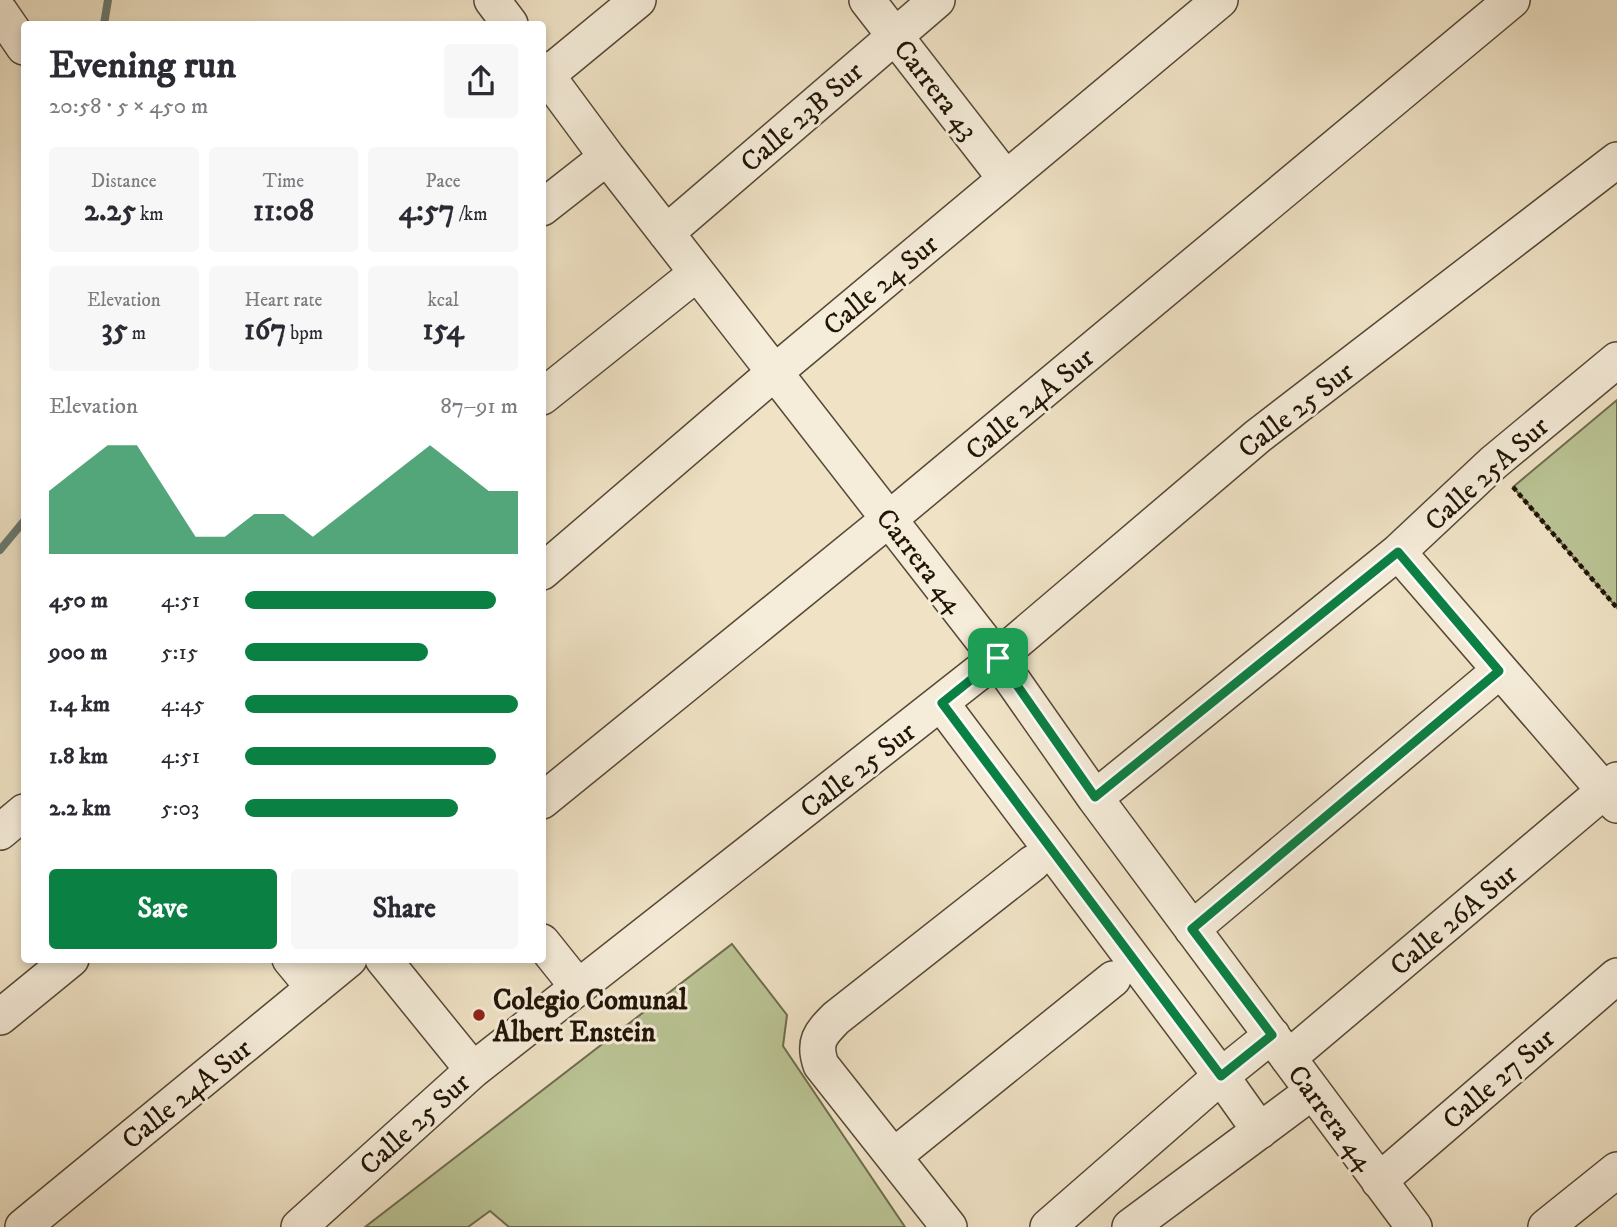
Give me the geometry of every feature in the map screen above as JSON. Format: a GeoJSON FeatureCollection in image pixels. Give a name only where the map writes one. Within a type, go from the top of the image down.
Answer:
{"type":"FeatureCollection","features":[{"type":"Feature","properties":{"kind":"street"},"geometry":{"type":"LineString","coordinates":[[492,0],[508,21]]}},
{"type":"Feature","properties":{"kind":"street"},"geometry":{"type":"LineString","coordinates":[[546,71],[638,0]]}},
{"type":"Feature","properties":{"kind":"street","name":"Carrera 43"},"geometry":{"type":"LineString","coordinates":[[867,0],[1006,179]]}},
{"type":"Feature","properties":{"kind":"street","name":"Calle 23B Sur"},"geometry":{"type":"LineString","coordinates":[[666,233],[937,0]]}},
{"type":"Feature","properties":{"kind":"street","name":"Calle 24 Sur"},"geometry":{"type":"LineString","coordinates":[[546,569],[775,372],[1220,0]]}},
{"type":"Feature","properties":{"kind":"street","name":"Calle 24A Sur"},"geometry":{"type":"LineString","coordinates":[[546,798],[889,519],[1513,0]]}},
{"type":"Feature","properties":{"kind":"street"},"geometry":{"type":"LineString","coordinates":[[0,12],[21,43]]}},
{"type":"Feature","properties":{"kind":"street","name":"Carrera 44"},"geometry":{"type":"LineString","coordinates":[[546,73],[607,157],[998,658],[1095,797],[1414,1227]]}},
{"type":"Feature","properties":{"kind":"street"},"geometry":{"type":"LineString","coordinates":[[546,205],[607,157]]}},
{"type":"Feature","properties":{"kind":"street","name":"Calle 25 Sur"},"geometry":{"type":"LineString","coordinates":[[299,1227],[473,1070],[998,658],[1258,436],[1617,160]]}},
{"type":"Feature","properties":{"kind":"street"},"geometry":{"type":"LineString","coordinates":[[546,394],[697,273]]}},
{"type":"Feature","properties":{"kind":"street","name":"Calle 25A Sur"},"geometry":{"type":"LineString","coordinates":[[1095,797],[1398,552],[1493,463],[1617,360]]}},
{"type":"Feature","properties":{"kind":"street"},"geometry":{"type":"LineString","coordinates":[[1398,552],[1499,671],[1613,792]]}},
{"type":"Feature","properties":{"kind":"street"},"geometry":{"type":"LineString","coordinates":[[1192,929],[1499,671]]}},
{"type":"Feature","properties":{"kind":"street"},"geometry":{"type":"LineString","coordinates":[[942,703],[1260,1131]]}},
{"type":"Feature","properties":{"kind":"street","name":"Calle 26A Sur"},"geometry":{"type":"LineString","coordinates":[[1048,1227],[1221,1076],[1280,1047],[1613,792]]}},
{"type":"Feature","properties":{"kind":"street"},"geometry":{"type":"LineString","coordinates":[[0,832],[21,814]]}},
{"type":"Feature","properties":{"kind":"street"},"geometry":{"type":"LineString","coordinates":[[949,1227],[821,1065],[817,1053],[818,1040],[836,1018],[1033,863]]}},
{"type":"Feature","properties":{"kind":"street"},"geometry":{"type":"LineString","coordinates":[[546,947],[578,987]]}},
{"type":"Feature","properties":{"kind":"street"},"geometry":{"type":"LineString","coordinates":[[0,1017],[66,963]]}},
{"type":"Feature","properties":{"kind":"street"},"geometry":{"type":"LineString","coordinates":[[293,963],[314,988]]}},
{"type":"Feature","properties":{"kind":"street","name":"Calle 24A Sur"},"geometry":{"type":"LineString","coordinates":[[23,1227],[344,963]]}},
{"type":"Feature","properties":{"kind":"street"},"geometry":{"type":"LineString","coordinates":[[386,963],[473,1070]]}},
{"type":"Feature","properties":{"kind":"street","name":"Calle 27 Sur"},"geometry":{"type":"LineString","coordinates":[[1380,1181],[1617,976]]}},
{"type":"Feature","properties":{"kind":"street"},"geometry":{"type":"LineString","coordinates":[[894,1156],[1113,979]]}},
{"type":"Feature","properties":{"kind":"street"},"geometry":{"type":"LineString","coordinates":[[1130,1227],[1313,1091]]}},
{"type":"Feature","properties":{"kind":"street"},"geometry":{"type":"LineString","coordinates":[[1546,1227],[1617,1170]]}},
{"type":"Feature","properties":{"kind":"path"},"geometry":{"type":"LineString","coordinates":[[1493,463],[1617,608]]}},
{"type":"Feature","properties":{"kind":"green space"},"geometry":{"type":"Polygon","coordinates":[[[1617,400],[1617,608],[1513,487],[1617,400]]]}},
{"type":"Feature","properties":{"kind":"green space"},"geometry":{"type":"Polygon","coordinates":[[[732,944],[787,1015],[783,1046],[905,1227],[509,1227],[490,1211],[468,1227],[365,1227],[732,944]]]}},
{"type":"Feature","properties":{"kind":"waterway"},"geometry":{"type":"LineString","coordinates":[[104,21],[108,0]]}},
{"type":"Feature","properties":{"kind":"waterway"},"geometry":{"type":"LineString","coordinates":[[0,550],[21,525]]}},
{"type":"Feature","properties":{"kind":"place","name":"Colegio Comunal Albert Enstein"},"geometry":{"type":"Point","coordinates":[479,1015]}},
{"type":"Feature","properties":{"kind":"route"},"geometry":{"type":"LineString","coordinates":[[1398,552],[1499,671],[1192,929],[1272,1035],[1221,1076],[942,703],[998,658],[1095,797],[1398,552]]}}]}
